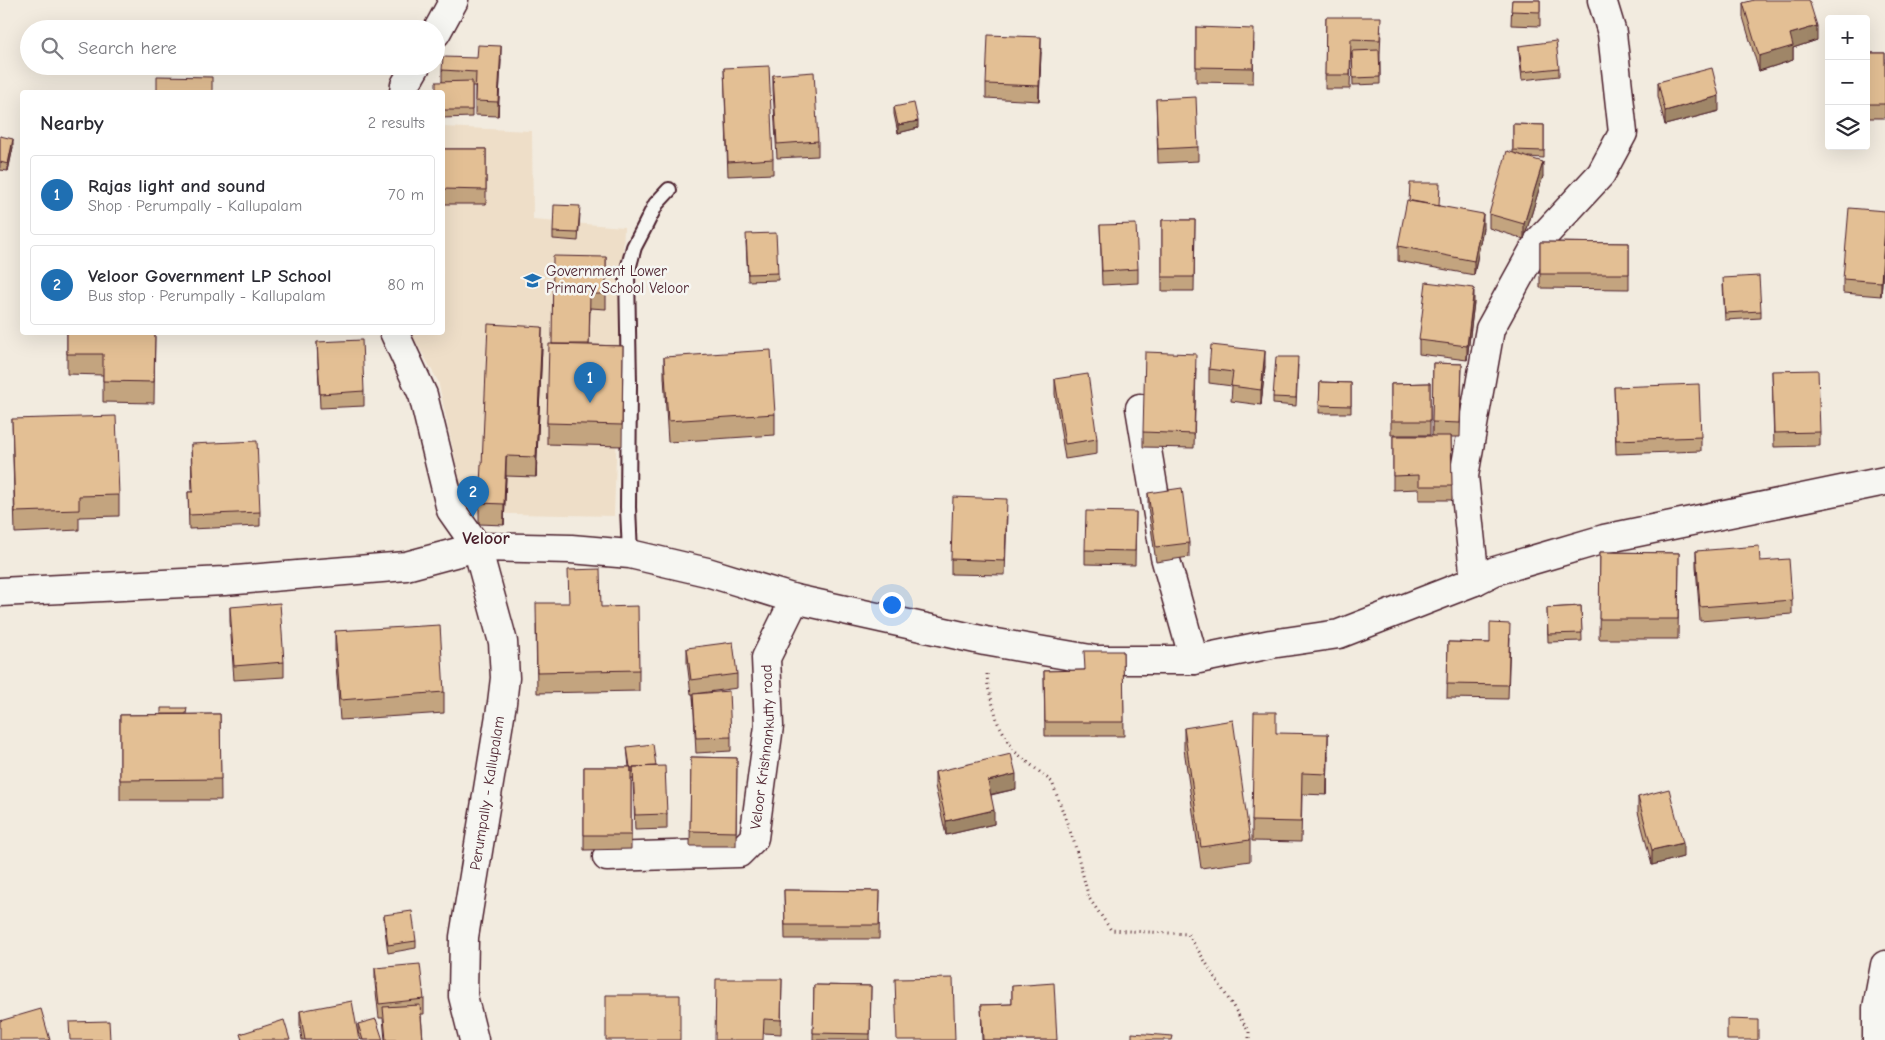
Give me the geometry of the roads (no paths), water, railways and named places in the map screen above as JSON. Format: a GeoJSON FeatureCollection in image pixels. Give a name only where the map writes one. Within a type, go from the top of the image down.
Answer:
{"type":"FeatureCollection","features":[{"type":"Feature","properties":{"kind":"street"},"geometry":{"type":"LineString","coordinates":[[443,20],[454,0]]}},
{"type":"Feature","properties":{"kind":"street"},"geometry":{"type":"LineString","coordinates":[[1475,581],[1464,476],[1490,329],[1538,242],[1601,174],[1623,133],[1612,33],[1602,0]]}},
{"type":"Feature","properties":{"kind":"street"},"geometry":{"type":"LineString","coordinates":[[404,90],[411,75]]}},
{"type":"Feature","properties":{"kind":"street"},"geometry":{"type":"LineString","coordinates":[[395,335],[423,395],[451,510],[477,547]]}},
{"type":"Feature","properties":{"kind":"street"},"geometry":{"type":"LineString","coordinates":[[1140,408],[1165,557],[1194,660]]}},
{"type":"Feature","properties":{"kind":"street"},"geometry":{"type":"LineString","coordinates":[[0,592],[224,581],[406,566],[477,547],[571,549],[630,554],[707,572],[795,599],[985,641],[1096,660],[1194,660],[1271,644],[1339,634],[1496,571],[1604,539],[1885,481]]}},
{"type":"Feature","properties":{"kind":"street","name":"Perumpally - Kallupalam"},"geometry":{"type":"LineString","coordinates":[[474,1040],[463,996],[464,937],[505,678],[502,642],[477,547]]}},
{"type":"Feature","properties":{"kind":"street","name":"Veloor Krishnankutty road"},"geometry":{"type":"LineString","coordinates":[[607,856],[740,852],[754,838],[770,726],[766,658],[795,599]]}},
{"type":"Feature","properties":{"kind":"street"},"geometry":{"type":"LineString","coordinates":[[1877,1040],[1877,1008],[1885,965]]}},
{"type":"Feature","properties":{"kind":"lane"},"geometry":{"type":"LineString","coordinates":[[630,554],[627,274],[634,247],[656,204],[669,190]]}},
{"type":"Feature","properties":{"kind":"place","name":"Government Lower Primary School Veloor"},"geometry":{"type":"Point","coordinates":[532,280]}},
{"type":"Feature","properties":{"kind":"place","name":"Rajas light and sound"},"geometry":{"type":"Point","coordinates":[590,403]}},
{"type":"Feature","properties":{"kind":"place","name":"Veloor Government LP School"},"geometry":{"type":"Point","coordinates":[473,517]}},
{"type":"Feature","properties":{"kind":"district","name":"Veloor"},"geometry":{"type":"Point","coordinates":[486,538]}}]}
